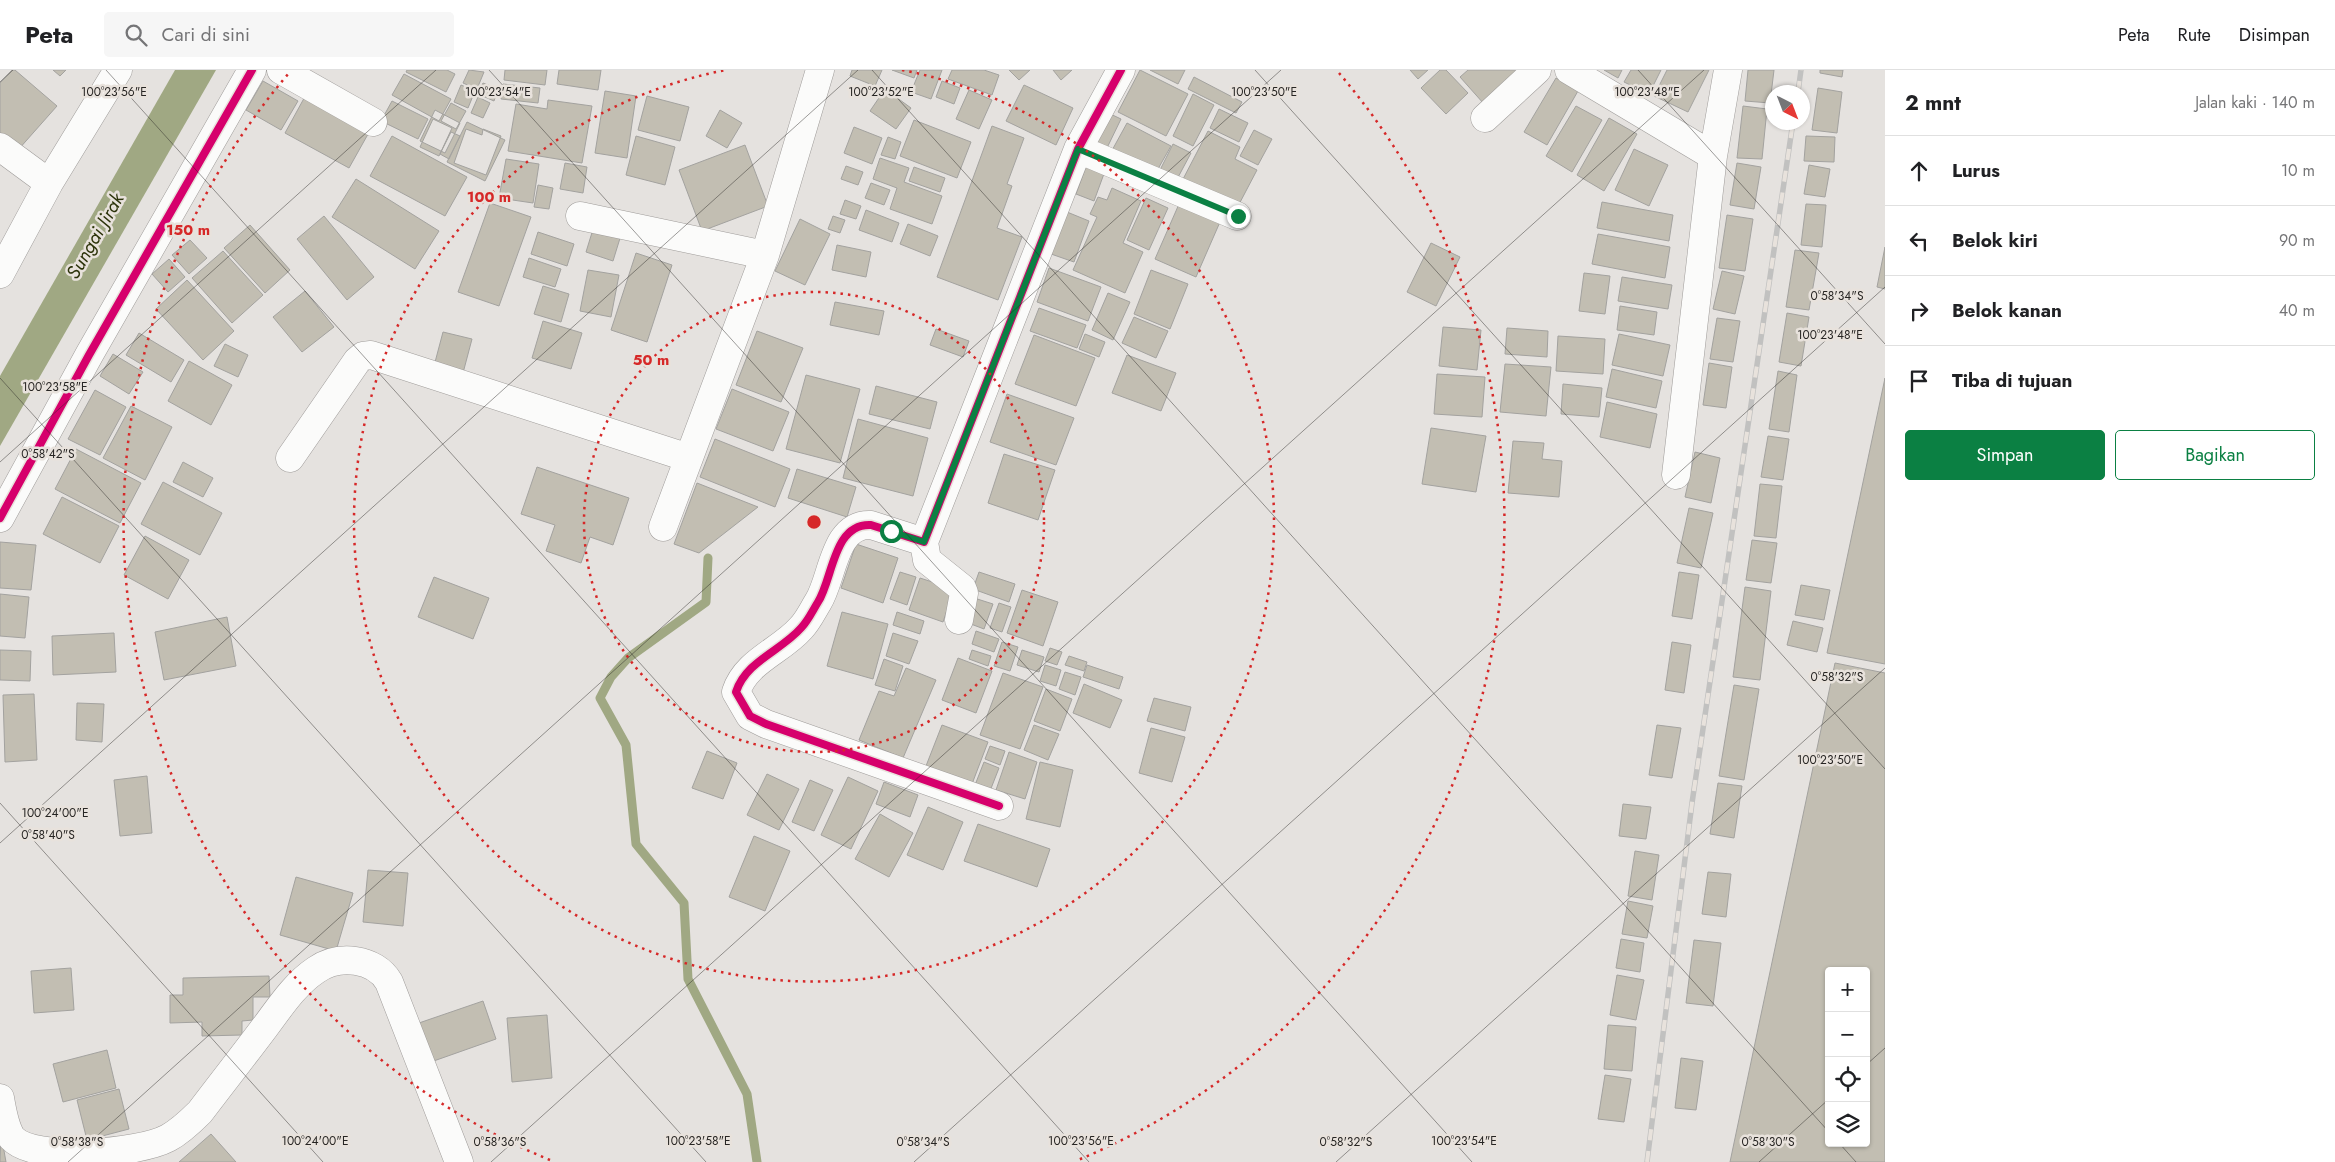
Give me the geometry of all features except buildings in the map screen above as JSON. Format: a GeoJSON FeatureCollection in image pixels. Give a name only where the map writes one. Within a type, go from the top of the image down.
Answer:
{"type":"FeatureCollection","features":[{"type":"Feature","properties":{"kind":"street"},"geometry":{"type":"LineString","coordinates":[[0,274],[49,183],[118,70]]}},
{"type":"Feature","properties":{"kind":"street"},"geometry":{"type":"LineString","coordinates":[[0,518],[89,355],[252,70]]}},
{"type":"Feature","properties":{"kind":"street"},"geometry":{"type":"LineString","coordinates":[[282,70],[373,122]]}},
{"type":"Feature","properties":{"kind":"street"},"geometry":{"type":"LineString","coordinates":[[663,528],[765,255],[820,70]]}},
{"type":"Feature","properties":{"kind":"street"},"geometry":{"type":"LineString","coordinates":[[959,620],[964,593],[962,588],[927,560],[924,542],[1078,149],[1120,70]]}},
{"type":"Feature","properties":{"kind":"street"},"geometry":{"type":"LineString","coordinates":[[1485,118],[1537,70]]}},
{"type":"Feature","properties":{"kind":"street"},"geometry":{"type":"LineString","coordinates":[[1569,70],[1713,156]]}},
{"type":"Feature","properties":{"kind":"street"},"geometry":{"type":"LineString","coordinates":[[1676,474],[1713,156],[1728,70]]}},
{"type":"Feature","properties":{"kind":"street"},"geometry":{"type":"LineString","coordinates":[[0,147],[49,183]]}},
{"type":"Feature","properties":{"kind":"street"},"geometry":{"type":"LineString","coordinates":[[1078,149],[1238,216]]}},
{"type":"Feature","properties":{"kind":"street"},"geometry":{"type":"LineString","coordinates":[[580,216],[765,255]]}},
{"type":"Feature","properties":{"kind":"street"},"geometry":{"type":"LineString","coordinates":[[290,458],[357,361],[363,356],[371,356],[689,458]]}},
{"type":"Feature","properties":{"kind":"street"},"geometry":{"type":"LineString","coordinates":[[924,542],[870,525],[863,524],[856,528],[847,536],[835,553],[820,600],[801,628],[748,671],[739,682],[736,692],[750,716],[766,724],[999,806]]}},
{"type":"Feature","properties":{"kind":"street"},"geometry":{"type":"LineString","coordinates":[[0,1098],[12,1138],[25,1149],[48,1157],[101,1157],[168,1138],[186,1126],[200,1112],[291,993],[316,970],[334,960],[369,963],[383,972],[389,982],[459,1162]]}},
{"type":"Feature","properties":{"kind":"water","name":"Sungai Jirak"},"geometry":{"type":"Polygon","coordinates":[[[175,70],[216,70],[0,446],[0,376],[175,70]]]}},
{"type":"Feature","properties":{"kind":"waterway"},"geometry":{"type":"LineString","coordinates":[[708,558],[706,602],[628,658],[611,677],[600,698],[626,745],[636,844],[684,903],[688,979],[747,1094],[757,1162]]}},
{"type":"Feature","properties":{"kind":"railway"},"geometry":{"type":"LineString","coordinates":[[1799,85],[1801,70]]}},
{"type":"Feature","properties":{"kind":"railway"},"geometry":{"type":"LineString","coordinates":[[1647,1162],[1692,803],[1792,130]]}},
{"type":"Feature","properties":{"kind":"cycle path"},"geometry":{"type":"LineString","coordinates":[[0,518],[89,355],[252,70]]}},
{"type":"Feature","properties":{"kind":"cycle path"},"geometry":{"type":"LineString","coordinates":[[999,806],[766,724],[750,716],[736,692],[748,672],[793,636],[806,622],[823,592],[841,542],[849,533],[858,527],[871,525],[924,542],[1078,149],[1121,70]]}},
{"type":"Feature","properties":{"kind":"route"},"geometry":{"type":"LineString","coordinates":[[891,531],[924,542],[1078,149],[1238,216]]}}]}
